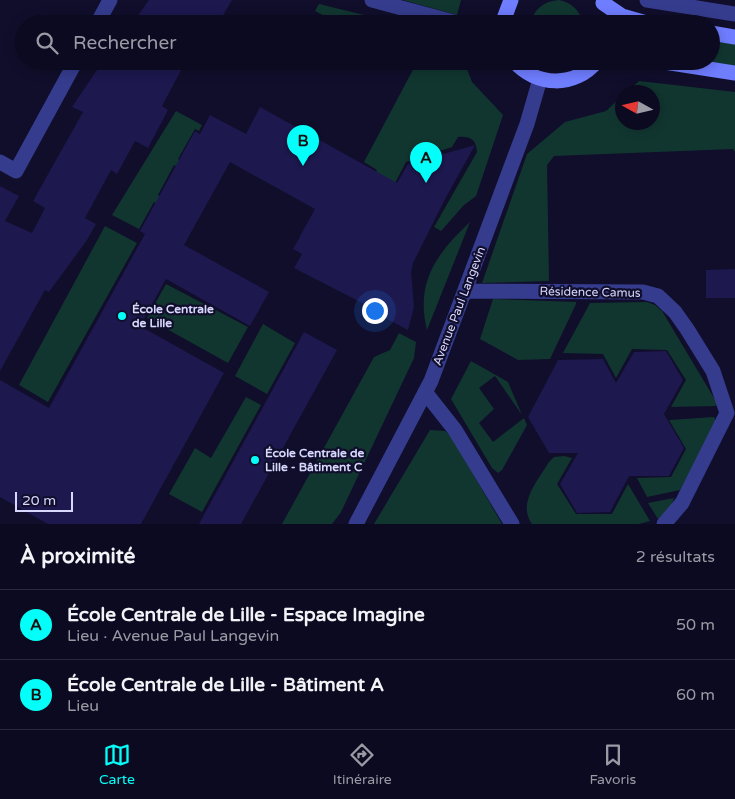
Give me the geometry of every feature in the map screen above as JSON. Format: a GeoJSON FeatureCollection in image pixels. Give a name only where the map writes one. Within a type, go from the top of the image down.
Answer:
{"type":"FeatureCollection","features":[{"type":"Feature","properties":{"kind":"street"},"geometry":{"type":"LineString","coordinates":[[102,15],[110,0]]}},
{"type":"Feature","properties":{"kind":"street"},"geometry":{"type":"LineString","coordinates":[[372,0],[428,15]]}},
{"type":"Feature","properties":{"kind":"street"},"geometry":{"type":"LineString","coordinates":[[505,15],[511,0]]}},
{"type":"Feature","properties":{"kind":"street"},"geometry":{"type":"LineString","coordinates":[[647,0],[735,14]]}},
{"type":"Feature","properties":{"kind":"street"},"geometry":{"type":"LineString","coordinates":[[602,2],[606,15]]}},
{"type":"Feature","properties":{"kind":"street"},"geometry":{"type":"LineString","coordinates":[[602,2],[621,15]]}},
{"type":"Feature","properties":{"kind":"street"},"geometry":{"type":"LineString","coordinates":[[720,34],[735,37]]}},
{"type":"Feature","properties":{"kind":"street"},"geometry":{"type":"LineString","coordinates":[[0,162],[16,171],[71,70]]}},
{"type":"Feature","properties":{"kind":"street"},"geometry":{"type":"LineString","coordinates":[[523,70],[540,79],[552,82],[570,80],[589,70]]}},
{"type":"Feature","properties":{"kind":"street"},"geometry":{"type":"LineString","coordinates":[[716,70],[735,73]]}},
{"type":"Feature","properties":{"kind":"street","name":"Avenue Paul Langevin"},"geometry":{"type":"LineString","coordinates":[[356,524],[426,392],[527,124],[540,79]]}},
{"type":"Feature","properties":{"kind":"street","name":"Résidence Camus"},"geometry":{"type":"LineString","coordinates":[[465,291],[643,292],[658,296],[675,312],[713,371],[727,413],[682,503],[664,524]]}},
{"type":"Feature","properties":{"kind":"street"},"geometry":{"type":"LineString","coordinates":[[426,392],[456,430],[512,524]]}},
{"type":"Feature","properties":{"kind":"green space"},"geometry":{"type":"Polygon","coordinates":[[[403,0],[461,0],[457,15],[403,0]]]}},
{"type":"Feature","properties":{"kind":"green space"},"geometry":{"type":"Polygon","coordinates":[[[559,0],[568,3],[580,15],[534,15],[540,7],[549,2],[559,0]]]}},
{"type":"Feature","properties":{"kind":"green space"},"geometry":{"type":"Polygon","coordinates":[[[319,4],[364,15],[323,15],[315,11],[319,4]]]}},
{"type":"Feature","properties":{"kind":"green space"},"geometry":{"type":"Polygon","coordinates":[[[720,42],[735,44],[735,67],[720,64],[720,42]]]}},
{"type":"Feature","properties":{"kind":"green space"},"geometry":{"type":"Polygon","coordinates":[[[413,70],[467,70],[472,82],[503,115],[476,196],[464,205],[441,231],[434,227],[477,152],[472,139],[458,137],[452,147],[406,162],[375,221],[346,229],[377,170],[364,162],[413,70]]]}},
{"type":"Feature","properties":{"kind":"green space"},"geometry":{"type":"Polygon","coordinates":[[[639,81],[735,92],[735,152],[733,149],[554,156],[547,165],[549,281],[482,283],[527,154],[565,122],[606,111],[615,103],[615,130],[660,130],[660,85],[635,85],[639,81]]]}},
{"type":"Feature","properties":{"kind":"green space"},"geometry":{"type":"Polygon","coordinates":[[[176,111],[202,125],[199,131],[195,129],[178,159],[182,162],[179,168],[174,165],[158,195],[162,198],[158,205],[154,202],[139,229],[112,215],[176,111]]]}},
{"type":"Feature","properties":{"kind":"green space"},"geometry":{"type":"Polygon","coordinates":[[[470,222],[427,330],[424,297],[432,270],[448,245],[470,222]]]}},
{"type":"Feature","properties":{"kind":"green space"},"geometry":{"type":"Polygon","coordinates":[[[105,226],[137,243],[48,402],[19,385],[105,226]]]}},
{"type":"Feature","properties":{"kind":"green space"},"geometry":{"type":"Polygon","coordinates":[[[166,284],[248,327],[228,363],[147,318],[166,284]]]}},
{"type":"Feature","properties":{"kind":"green space"},"geometry":{"type":"Polygon","coordinates":[[[493,299],[576,302],[576,304],[550,359],[518,360],[480,339],[493,299]]]}},
{"type":"Feature","properties":{"kind":"green space"},"geometry":{"type":"Polygon","coordinates":[[[647,302],[655,305],[662,311],[717,403],[716,406],[671,407],[686,380],[667,350],[632,349],[616,378],[603,354],[563,353],[590,303],[647,302]]]}},
{"type":"Feature","properties":{"kind":"green space"},"geometry":{"type":"Polygon","coordinates":[[[263,324],[295,343],[267,394],[235,376],[263,324]]]}},
{"type":"Feature","properties":{"kind":"green space"},"geometry":{"type":"Polygon","coordinates":[[[399,333],[416,342],[414,358],[341,512],[332,524],[282,524],[374,357],[390,350],[399,333]]]}},
{"type":"Feature","properties":{"kind":"green space"},"geometry":{"type":"Polygon","coordinates":[[[471,361],[508,382],[522,415],[495,376],[479,388],[494,409],[479,423],[493,442],[524,418],[527,425],[502,470],[498,473],[492,468],[451,399],[471,361]]]}},
{"type":"Feature","properties":{"kind":"green space"},"geometry":{"type":"Polygon","coordinates":[[[246,397],[261,405],[202,512],[169,494],[195,448],[211,458],[246,397]]]}},
{"type":"Feature","properties":{"kind":"green space"},"geometry":{"type":"Polygon","coordinates":[[[714,417],[717,422],[680,490],[647,497],[637,478],[671,477],[686,449],[669,420],[714,417]]]}},
{"type":"Feature","properties":{"kind":"green space"},"geometry":{"type":"Polygon","coordinates":[[[430,430],[445,431],[451,436],[502,524],[374,524],[430,430]]]}},
{"type":"Feature","properties":{"kind":"green space"},"geometry":{"type":"Polygon","coordinates":[[[564,456],[572,458],[557,484],[576,514],[612,514],[628,484],[650,521],[639,524],[532,524],[527,508],[531,492],[549,462],[554,457],[564,456]]]}},
{"type":"Feature","properties":{"kind":"green space"},"geometry":{"type":"Polygon","coordinates":[[[674,498],[671,506],[658,519],[648,503],[674,498]]]}},
{"type":"Feature","properties":{"kind":"building"},"geometry":{"type":"Polygon","coordinates":[[[149,0],[232,0],[223,15],[138,15],[149,0]]]}},
{"type":"Feature","properties":{"kind":"building"},"geometry":{"type":"Polygon","coordinates":[[[97,70],[181,70],[162,106],[168,110],[148,148],[135,141],[117,174],[111,170],[85,218],[96,224],[87,240],[49,292],[45,290],[0,371],[0,186],[19,196],[5,221],[32,233],[45,208],[33,201],[83,112],[72,107],[97,70]]]}},
{"type":"Feature","properties":{"kind":"building","name":"École Centrale de Lille"},"geometry":{"type":"Polygon","coordinates":[[[260,107],[397,183],[408,164],[475,145],[413,263],[411,272],[414,307],[408,330],[376,313],[371,314],[368,306],[294,268],[302,254],[293,249],[315,209],[230,162],[184,245],[269,292],[250,326],[166,279],[140,326],[224,373],[141,524],[48,524],[0,497],[0,380],[49,408],[145,234],[140,231],[195,131],[200,134],[210,115],[246,134],[260,107]]]}},
{"type":"Feature","properties":{"kind":"building"},"geometry":{"type":"Polygon","coordinates":[[[735,269],[735,298],[706,298],[706,270],[735,269]]]}},
{"type":"Feature","properties":{"kind":"building","name":"École Centrale de Lille - Bâtiment C"},"geometry":{"type":"Polygon","coordinates":[[[304,332],[337,350],[241,524],[199,524],[304,332]]]}},
{"type":"Feature","properties":{"kind":"building"},"geometry":{"type":"Polygon","coordinates":[[[666,351],[683,380],[664,414],[684,448],[669,476],[629,476],[610,512],[577,513],[560,484],[578,453],[549,453],[528,417],[558,360],[603,359],[616,383],[634,352],[666,351]]]}},
{"type":"Feature","properties":{"kind":"place","name":"École Centrale de Lille - Bâtiment A"},"geometry":{"type":"Point","coordinates":[303,166]}},
{"type":"Feature","properties":{"kind":"place","name":"École Centrale de Lille - Espace Imagine"},"geometry":{"type":"Point","coordinates":[426,183]}},
{"type":"Feature","properties":{"kind":"place","name":"École Centrale de Lille"},"geometry":{"type":"Point","coordinates":[122,316]}},
{"type":"Feature","properties":{"kind":"place","name":"École Centrale de Lille - Bâtiment C"},"geometry":{"type":"Point","coordinates":[255,460]}}]}
